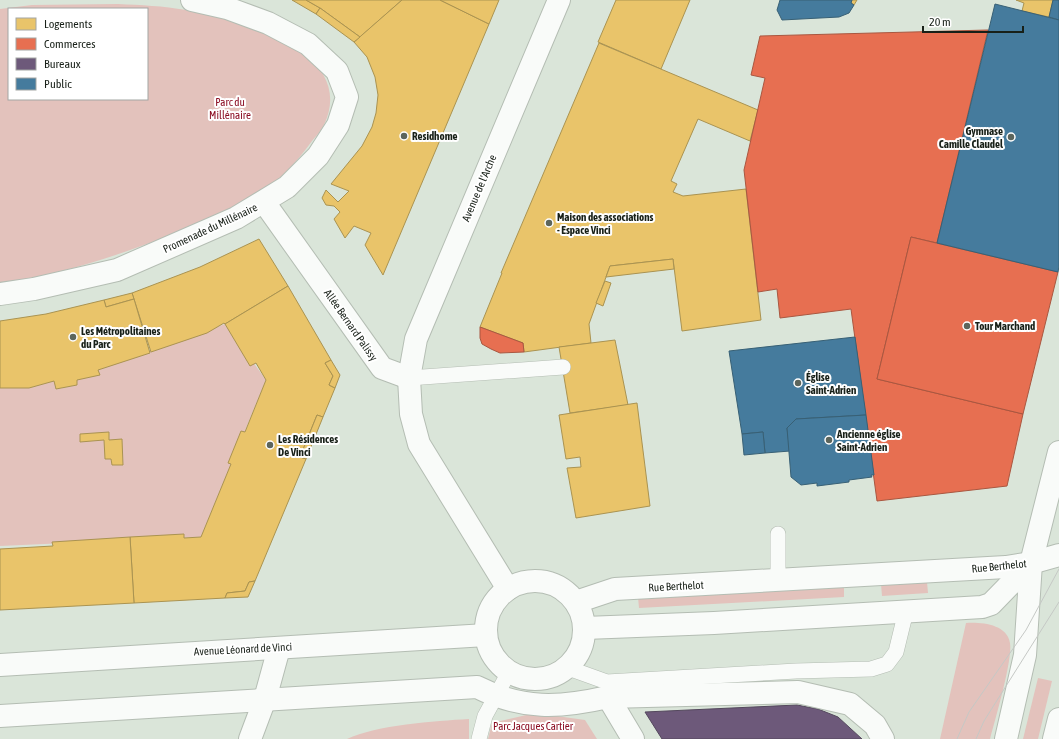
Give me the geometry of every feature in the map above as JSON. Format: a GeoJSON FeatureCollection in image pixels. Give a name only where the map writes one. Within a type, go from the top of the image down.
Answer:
{"type":"FeatureCollection","features":[{"type":"Feature","properties":{"kind":"street","name":"Promenade du Millénaire"},"geometry":{"type":"LineString","coordinates":[[0,294],[34,290],[117,270],[236,218],[287,187],[318,156],[338,125],[347,98],[337,71],[308,44],[268,23],[227,8],[192,0]]}},
{"type":"Feature","properties":{"kind":"street","name":"Avenue de l'Arche"},"geometry":{"type":"LineString","coordinates":[[409,378],[416,339],[559,0]]}},
{"type":"Feature","properties":{"kind":"street","name":"Allée Bernard Palissy"},"geometry":{"type":"LineString","coordinates":[[264,202],[382,368],[409,378]]}},
{"type":"Feature","properties":{"kind":"street"},"geometry":{"type":"LineString","coordinates":[[409,378],[411,414],[419,444],[508,588]]}},
{"type":"Feature","properties":{"kind":"street"},"geometry":{"type":"LineString","coordinates":[[1006,739],[1025,655],[1031,563],[1059,452]]}},
{"type":"Feature","properties":{"kind":"street"},"geometry":{"type":"LineString","coordinates":[[1031,563],[1059,555]]}},
{"type":"Feature","properties":{"kind":"street","name":"Rue Berthelot"},"geometry":{"type":"LineString","coordinates":[[576,602],[615,589],[1006,568],[1031,563]]}},
{"type":"Feature","properties":{"kind":"street","name":"Rue Berthelot"},"geometry":{"type":"LineString","coordinates":[[585,628],[714,623],[982,607],[991,604],[1031,563]]}},
{"type":"Feature","properties":{"kind":"street"},"geometry":{"type":"LineString","coordinates":[[545,581],[563,588],[576,602],[582,615],[585,628],[583,643],[578,657],[568,668],[555,676],[539,680],[524,679],[509,672],[498,662],[490,649],[486,635],[487,617],[498,597],[508,588],[526,582],[545,581]]}},
{"type":"Feature","properties":{"kind":"street","name":"Avenue Léonard de Vinci"},"geometry":{"type":"LineString","coordinates":[[0,665],[486,635]]}},
{"type":"Feature","properties":{"kind":"street"},"geometry":{"type":"LineString","coordinates":[[250,739],[265,699],[279,648]]}},
{"type":"Feature","properties":{"kind":"street"},"geometry":{"type":"LineString","coordinates":[[0,716],[477,687],[496,697],[517,703],[550,706],[580,703],[608,697],[798,692],[850,704],[875,725],[883,739]]}},
{"type":"Feature","properties":{"kind":"street"},"geometry":{"type":"LineString","coordinates":[[608,697],[633,739]]}},
{"type":"Feature","properties":{"kind":"street"},"geometry":{"type":"LineString","coordinates":[[1054,739],[1059,719]]}},
{"type":"Feature","properties":{"kind":"lane"},"geometry":{"type":"LineString","coordinates":[[409,378],[563,367]]}},
{"type":"Feature","properties":{"kind":"lane"},"geometry":{"type":"LineString","coordinates":[[778,534],[778,581]]}},
{"type":"Feature","properties":{"kind":"lane"},"geometry":{"type":"LineString","coordinates":[[568,668],[607,682],[796,671],[871,669],[887,664],[896,652],[906,611]]}},
{"type":"Feature","properties":{"kind":"lane"},"geometry":{"type":"LineString","coordinates":[[479,739],[485,716],[509,672]]}},
{"type":"Feature","properties":{"kind":"green space","name":"Parc du Millénaire"},"geometry":{"type":"Polygon","coordinates":[[[32,5],[144,5],[186,10],[234,21],[287,43],[309,58],[324,77],[330,99],[324,125],[285,173],[261,193],[232,210],[168,236],[106,258],[43,276],[0,284],[0,9],[32,5]]]}},
{"type":"Feature","properties":{"kind":"green space"},"geometry":{"type":"Polygon","coordinates":[[[225,324],[266,380],[201,537],[0,546],[0,388],[29,388],[54,381],[57,389],[77,385],[77,380],[99,374],[98,370],[225,324]]]}},
{"type":"Feature","properties":{"kind":"green space"},"geometry":{"type":"Polygon","coordinates":[[[927,582],[928,593],[882,596],[881,584],[927,582]]]}},
{"type":"Feature","properties":{"kind":"green space"},"geometry":{"type":"Polygon","coordinates":[[[844,586],[844,597],[639,608],[638,597],[844,586]]]}},
{"type":"Feature","properties":{"kind":"green space"},"geometry":{"type":"Polygon","coordinates":[[[966,623],[986,624],[999,628],[1004,632],[1010,643],[1009,662],[990,739],[940,739],[966,623]]]}},
{"type":"Feature","properties":{"kind":"green space"},"geometry":{"type":"Polygon","coordinates":[[[1038,678],[1052,681],[1038,739],[1023,739],[1038,678]]]}},
{"type":"Feature","properties":{"kind":"green space","name":"Parc Jacques Cartier"},"geometry":{"type":"Polygon","coordinates":[[[535,713],[585,720],[597,739],[488,739],[492,723],[535,713]]]}},
{"type":"Feature","properties":{"kind":"green space","name":"Parc Jacques Cartier"},"geometry":{"type":"Polygon","coordinates":[[[469,719],[469,739],[347,739],[359,734],[389,727],[469,719]]]}},
{"type":"Feature","properties":{"kind":"building: Logements"},"geometry":{"type":"Polygon","coordinates":[[[292,0],[306,0],[320,8],[316,14],[292,0]]]}},
{"type":"Feature","properties":{"kind":"building: Logements"},"geometry":{"type":"Polygon","coordinates":[[[306,0],[402,0],[360,37],[320,8],[306,0]]]}},
{"type":"Feature","properties":{"kind":"building: Logements","name":"Residhome"},"geometry":{"type":"Polygon","coordinates":[[[402,0],[440,0],[489,24],[383,275],[365,245],[371,233],[354,226],[345,238],[334,219],[340,212],[334,206],[326,205],[322,198],[326,190],[338,202],[349,191],[331,184],[362,146],[372,127],[376,113],[378,95],[375,77],[367,57],[354,42],[402,0]]]}},
{"type":"Feature","properties":{"kind":"building: Logements"},"geometry":{"type":"Polygon","coordinates":[[[440,0],[499,0],[489,24],[440,0]]]}},
{"type":"Feature","properties":{"kind":"building: Logements"},"geometry":{"type":"Polygon","coordinates":[[[616,0],[690,0],[661,69],[598,42],[616,0]]]}},
{"type":"Feature","properties":{"kind":"building: Logements"},"geometry":{"type":"Polygon","coordinates":[[[852,0],[857,0],[854,5],[851,3],[852,0]]]}},
{"type":"Feature","properties":{"kind":"building: Logements"},"geometry":{"type":"Polygon","coordinates":[[[1016,0],[1053,0],[1049,17],[1022,11],[1024,3],[1016,0]]]}},
{"type":"Feature","properties":{"kind":"building: Logements"},"geometry":{"type":"Polygon","coordinates":[[[320,8],[360,37],[354,42],[316,14],[320,8]]]}},
{"type":"Feature","properties":{"kind":"building: Logements"},"geometry":{"type":"Polygon","coordinates":[[[599,43],[758,110],[750,141],[698,119],[671,181],[677,184],[673,192],[683,196],[746,189],[761,320],[682,331],[673,259],[610,266],[589,324],[591,343],[524,352],[523,343],[480,327],[501,273],[599,43]]]}},
{"type":"Feature","properties":{"kind":"building: Logements"},"geometry":{"type":"Polygon","coordinates":[[[259,239],[288,286],[225,324],[224,323],[207,333],[151,352],[132,293],[200,267],[259,239]]]}},
{"type":"Feature","properties":{"kind":"building: Logements"},"geometry":{"type":"Polygon","coordinates":[[[673,259],[674,269],[606,277],[610,266],[673,259]]]}},
{"type":"Feature","properties":{"kind":"building: Logements"},"geometry":{"type":"Polygon","coordinates":[[[605,281],[611,283],[603,306],[596,303],[605,281]]]}},
{"type":"Feature","properties":{"kind":"building: Logements","name":"Les Résidences De Vinci"},"geometry":{"type":"Polygon","coordinates":[[[288,286],[331,360],[325,363],[333,376],[329,385],[335,388],[323,417],[317,415],[300,457],[306,459],[255,581],[249,582],[245,591],[227,593],[225,598],[134,603],[130,537],[184,534],[184,538],[201,537],[231,464],[228,463],[241,431],[245,432],[266,380],[256,363],[250,366],[225,324],[288,286]]]}},
{"type":"Feature","properties":{"kind":"building: Logements"},"geometry":{"type":"Polygon","coordinates":[[[132,293],[134,299],[106,307],[104,300],[132,293]]]}},
{"type":"Feature","properties":{"kind":"building: Logements","name":"Les Métropolitaines du Parc"},"geometry":{"type":"Polygon","coordinates":[[[134,299],[150,353],[98,370],[100,375],[77,380],[77,385],[56,389],[54,381],[29,388],[0,388],[0,321],[46,314],[104,300],[106,307],[134,299]]]}},
{"type":"Feature","properties":{"kind":"building: Logements"},"geometry":{"type":"Polygon","coordinates":[[[615,340],[628,405],[570,413],[559,347],[615,340]]]}},
{"type":"Feature","properties":{"kind":"building: Logements"},"geometry":{"type":"Polygon","coordinates":[[[331,360],[340,375],[335,388],[329,385],[333,376],[325,363],[331,360]]]}},
{"type":"Feature","properties":{"kind":"building: Logements"},"geometry":{"type":"Polygon","coordinates":[[[637,403],[650,506],[576,518],[567,468],[581,467],[580,457],[566,459],[559,415],[637,403]]]}},
{"type":"Feature","properties":{"kind":"building: Logements"},"geometry":{"type":"Polygon","coordinates":[[[317,415],[323,417],[306,459],[300,457],[317,415]]]}},
{"type":"Feature","properties":{"kind":"building: Logements"},"geometry":{"type":"Polygon","coordinates":[[[109,432],[109,440],[122,439],[123,465],[112,465],[111,459],[105,459],[104,440],[80,442],[80,434],[109,432]]]}},
{"type":"Feature","properties":{"kind":"building: Logements"},"geometry":{"type":"Polygon","coordinates":[[[130,537],[134,603],[0,610],[0,549],[53,546],[52,542],[130,537]]]}},
{"type":"Feature","properties":{"kind":"building: Logements"},"geometry":{"type":"Polygon","coordinates":[[[255,581],[248,597],[225,598],[227,593],[245,591],[249,582],[255,581]]]}},
{"type":"Feature","properties":{"kind":"building: Commerces"},"geometry":{"type":"Polygon","coordinates":[[[988,30],[937,243],[911,237],[877,379],[1023,414],[1007,486],[877,501],[851,309],[780,318],[777,289],[758,292],[744,170],[765,78],[751,75],[760,36],[988,30]]]}},
{"type":"Feature","properties":{"kind":"building: Commerces","name":"Tour Marchand"},"geometry":{"type":"Polygon","coordinates":[[[911,237],[1058,272],[1023,414],[877,379],[911,237]]]}},
{"type":"Feature","properties":{"kind":"building: Commerces"},"geometry":{"type":"Polygon","coordinates":[[[480,327],[523,343],[524,352],[500,353],[482,344],[480,338],[480,327]]]}},
{"type":"Feature","properties":{"kind":"building: Bureaux"},"geometry":{"type":"Polygon","coordinates":[[[797,705],[818,709],[838,717],[862,739],[662,739],[645,712],[797,705]]]}},
{"type":"Feature","properties":{"kind":"building: Public"},"geometry":{"type":"Polygon","coordinates":[[[780,0],[852,0],[851,3],[854,5],[849,13],[839,17],[782,20],[777,10],[780,0]]]}},
{"type":"Feature","properties":{"kind":"building: Public"},"geometry":{"type":"Polygon","coordinates":[[[1053,0],[1059,0],[1059,20],[1049,17],[1053,0]]]}},
{"type":"Feature","properties":{"kind":"building: Public","name":"Gymnase Camille Claudel"},"geometry":{"type":"Polygon","coordinates":[[[995,4],[1059,20],[1058,272],[937,243],[995,4]]]}},
{"type":"Feature","properties":{"kind":"building: Public","name":"Église Saint-Adrien"},"geometry":{"type":"Polygon","coordinates":[[[855,337],[866,415],[796,419],[787,428],[790,451],[765,453],[763,432],[742,434],[729,351],[855,337]]]}},
{"type":"Feature","properties":{"kind":"building: Public","name":"Ancienne église Saint-Adrien"},"geometry":{"type":"Polygon","coordinates":[[[866,415],[874,475],[871,475],[872,477],[849,480],[849,482],[817,486],[817,483],[801,485],[791,477],[787,428],[796,419],[866,415]]]}},
{"type":"Feature","properties":{"kind":"building: Public"},"geometry":{"type":"Polygon","coordinates":[[[763,432],[765,453],[744,455],[742,434],[763,432]]]}},
{"type":"Feature","properties":{"kind":"tram line"},"geometry":{"type":"LineString","coordinates":[[957,739],[969,712],[1026,630],[1059,569]]}},
{"type":"Feature","properties":{"kind":"tram line"},"geometry":{"type":"LineString","coordinates":[[976,739],[984,721],[1059,602]]}},
{"type":"Feature","properties":{"kind":"place","name":"Residhome"},"geometry":{"type":"Point","coordinates":[404,136]}},
{"type":"Feature","properties":{"kind":"place","name":"Gymnase Camille Claudel"},"geometry":{"type":"Point","coordinates":[1011,137]}},
{"type":"Feature","properties":{"kind":"place","name":"Maison des associations - Espace Vinci"},"geometry":{"type":"Point","coordinates":[549,223]}},
{"type":"Feature","properties":{"kind":"place","name":"Tour Marchand"},"geometry":{"type":"Point","coordinates":[967,326]}},
{"type":"Feature","properties":{"kind":"place","name":"Les Métropolitaines du Parc"},"geometry":{"type":"Point","coordinates":[73,337]}},
{"type":"Feature","properties":{"kind":"place","name":"Église Saint-Adrien"},"geometry":{"type":"Point","coordinates":[798,383]}},
{"type":"Feature","properties":{"kind":"place","name":"Ancienne église Saint-Adrien"},"geometry":{"type":"Point","coordinates":[829,440]}},
{"type":"Feature","properties":{"kind":"place","name":"Les Résidences De Vinci"},"geometry":{"type":"Point","coordinates":[270,445]}}]}
